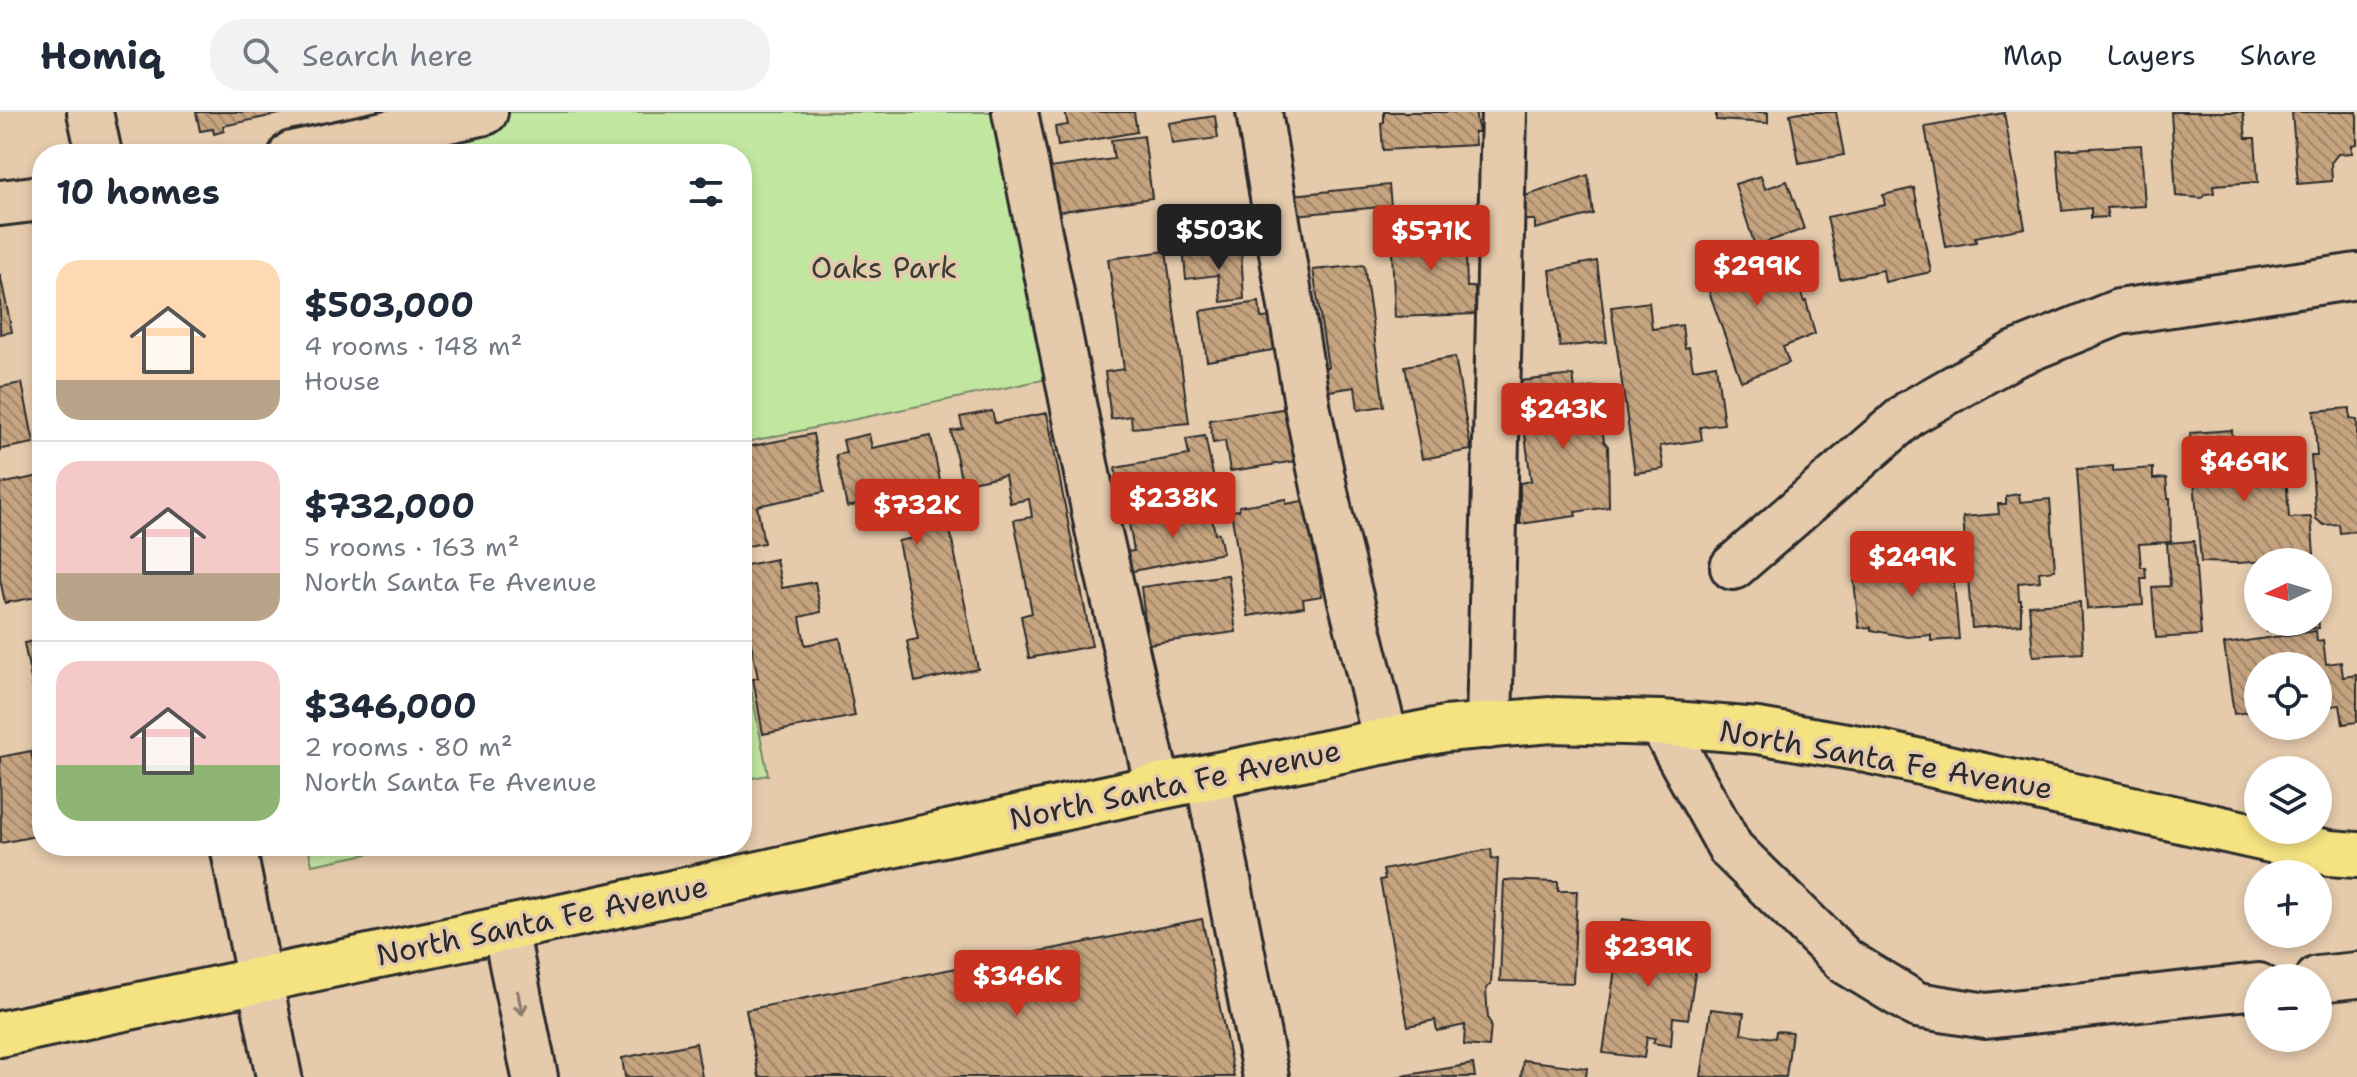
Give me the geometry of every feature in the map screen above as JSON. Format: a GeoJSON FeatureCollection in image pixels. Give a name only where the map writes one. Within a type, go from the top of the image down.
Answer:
{"type":"FeatureCollection","features":[{"type":"Feature","properties":{"kind":"main road","name":"North Santa Fe Avenue"},"geometry":{"type":"LineString","coordinates":[[0,1034],[505,929],[1158,787],[1445,729],[1551,720],[1661,723],[1758,731],[1858,748],[2329,853],[2357,855]]}},
{"type":"Feature","properties":{"kind":"street"},"geometry":{"type":"LineString","coordinates":[[90,112],[97,144]]}},
{"type":"Feature","properties":{"kind":"street"},"geometry":{"type":"LineString","coordinates":[[338,144],[485,112]]}},
{"type":"Feature","properties":{"kind":"street"},"geometry":{"type":"LineString","coordinates":[[1015,112],[1098,529],[1158,787]]}},
{"type":"Feature","properties":{"kind":"street"},"geometry":{"type":"LineString","coordinates":[[1259,112],[1308,410],[1330,516],[1386,741]]}},
{"type":"Feature","properties":{"kind":"street"},"geometry":{"type":"LineString","coordinates":[[1489,726],[1504,112]]}},
{"type":"Feature","properties":{"kind":"street"},"geometry":{"type":"LineString","coordinates":[[0,203],[32,199]]}},
{"type":"Feature","properties":{"kind":"street"},"geometry":{"type":"LineString","coordinates":[[1733,567],[1910,413],[2013,355],[2119,312],[2357,276]]}},
{"type":"Feature","properties":{"kind":"street"},"geometry":{"type":"LineString","coordinates":[[1661,723],[1731,849],[1845,961],[1917,1005],[1986,1016],[2244,988]]}},
{"type":"Feature","properties":{"kind":"street"},"geometry":{"type":"LineString","coordinates":[[1208,777],[1266,1077]]}},
{"type":"Feature","properties":{"kind":"street"},"geometry":{"type":"LineString","coordinates":[[235,856],[279,1077]]}},
{"type":"Feature","properties":{"kind":"street"},"geometry":{"type":"LineString","coordinates":[[505,929],[535,1077]]}},
{"type":"Feature","properties":{"kind":"street"},"geometry":{"type":"LineString","coordinates":[[2332,978],[2357,975]]}},
{"type":"Feature","properties":{"kind":"green space","name":"Oaks Park"},"geometry":{"type":"Polygon","coordinates":[[[495,112],[995,112],[1052,378],[752,441],[752,144],[337,144],[495,112]]]}},
{"type":"Feature","properties":{"kind":"green space"},"geometry":{"type":"Polygon","coordinates":[[[752,694],[768,775],[752,778],[752,694]]]}},
{"type":"Feature","properties":{"kind":"green space"},"geometry":{"type":"Polygon","coordinates":[[[310,856],[357,856],[312,865],[310,856]]]}},
{"type":"Feature","properties":{"kind":"building"},"geometry":{"type":"Polygon","coordinates":[[[196,112],[289,112],[223,126],[224,131],[214,134],[213,129],[200,131],[196,112]]]}},
{"type":"Feature","properties":{"kind":"building"},"geometry":{"type":"Polygon","coordinates":[[[1065,112],[1134,112],[1137,132],[1058,146],[1055,127],[1068,125],[1065,112]]]}},
{"type":"Feature","properties":{"kind":"building"},"geometry":{"type":"Polygon","coordinates":[[[1384,112],[1475,112],[1479,132],[1474,132],[1475,145],[1383,150],[1381,123],[1384,122],[1384,112]]]}},
{"type":"Feature","properties":{"kind":"building"},"geometry":{"type":"Polygon","coordinates":[[[1716,112],[1768,112],[1768,123],[1716,120],[1716,112]]]}},
{"type":"Feature","properties":{"kind":"building"},"geometry":{"type":"Polygon","coordinates":[[[1836,112],[1844,155],[1799,163],[1790,114],[1836,112]]]}},
{"type":"Feature","properties":{"kind":"building"},"geometry":{"type":"Polygon","coordinates":[[[2171,112],[2243,112],[2246,138],[2255,138],[2258,182],[2213,185],[2214,193],[2202,198],[2176,196],[2171,112]]]}},
{"type":"Feature","properties":{"kind":"building"},"geometry":{"type":"Polygon","coordinates":[[[2292,112],[2357,112],[2357,144],[2352,145],[2352,153],[2338,154],[2331,163],[2332,181],[2298,184],[2292,112]]]}},
{"type":"Feature","properties":{"kind":"building"},"geometry":{"type":"Polygon","coordinates":[[[2004,113],[2025,228],[1975,237],[1976,242],[1946,247],[1925,127],[2004,113]]]}},
{"type":"Feature","properties":{"kind":"building"},"geometry":{"type":"Polygon","coordinates":[[[1215,116],[1218,138],[1172,144],[1169,123],[1215,116]]]}},
{"type":"Feature","properties":{"kind":"building"},"geometry":{"type":"Polygon","coordinates":[[[1144,136],[1152,198],[1056,212],[1049,168],[1114,159],[1111,140],[1144,136]]]}},
{"type":"Feature","properties":{"kind":"building"},"geometry":{"type":"Polygon","coordinates":[[[2141,145],[2145,206],[2106,208],[2108,217],[2091,218],[2091,208],[2062,211],[2057,150],[2141,145]]]}},
{"type":"Feature","properties":{"kind":"building"},"geometry":{"type":"Polygon","coordinates":[[[1588,175],[1593,214],[1535,229],[1535,220],[1526,220],[1525,196],[1588,175]]]}},
{"type":"Feature","properties":{"kind":"building"},"geometry":{"type":"Polygon","coordinates":[[[1761,176],[1765,189],[1787,181],[1804,229],[1755,246],[1735,184],[1761,176]]]}},
{"type":"Feature","properties":{"kind":"building"},"geometry":{"type":"Polygon","coordinates":[[[1389,185],[1391,206],[1295,215],[1293,195],[1389,185]]]}},
{"type":"Feature","properties":{"kind":"building"},"geometry":{"type":"Polygon","coordinates":[[[1914,188],[1931,272],[1885,282],[1883,270],[1840,279],[1827,217],[1885,205],[1883,195],[1914,188]]]}},
{"type":"Feature","properties":{"kind":"building"},"geometry":{"type":"Polygon","coordinates":[[[1234,214],[1238,245],[1194,250],[1191,220],[1234,214]]]}},
{"type":"Feature","properties":{"kind":"building"},"geometry":{"type":"Polygon","coordinates":[[[1448,227],[1448,230],[1465,230],[1467,287],[1475,287],[1476,314],[1395,317],[1391,230],[1448,227]]]}},
{"type":"Feature","properties":{"kind":"building"},"geometry":{"type":"Polygon","coordinates":[[[1746,244],[1753,261],[1785,249],[1806,301],[1815,334],[1783,347],[1789,363],[1741,381],[1698,261],[1746,244]]]}},
{"type":"Feature","properties":{"kind":"building"},"geometry":{"type":"Polygon","coordinates":[[[1241,250],[1244,299],[1221,302],[1218,275],[1186,279],[1184,257],[1241,250]]]}},
{"type":"Feature","properties":{"kind":"building"},"geometry":{"type":"Polygon","coordinates":[[[1166,251],[1189,423],[1132,428],[1131,416],[1111,419],[1105,372],[1124,369],[1108,259],[1166,251]]]}},
{"type":"Feature","properties":{"kind":"building"},"geometry":{"type":"Polygon","coordinates":[[[1597,261],[1607,342],[1560,347],[1550,270],[1597,261]]]}},
{"type":"Feature","properties":{"kind":"building"},"geometry":{"type":"Polygon","coordinates":[[[1364,265],[1384,406],[1358,410],[1355,387],[1329,391],[1313,270],[1364,265]]]}},
{"type":"Feature","properties":{"kind":"building"},"geometry":{"type":"Polygon","coordinates":[[[0,274],[12,332],[0,334],[0,274]]]}},
{"type":"Feature","properties":{"kind":"building"},"geometry":{"type":"Polygon","coordinates":[[[1259,302],[1261,318],[1274,317],[1279,349],[1207,361],[1200,311],[1259,302]]]}},
{"type":"Feature","properties":{"kind":"building"},"geometry":{"type":"Polygon","coordinates":[[[1649,302],[1652,329],[1682,325],[1685,348],[1689,347],[1693,369],[1716,365],[1724,424],[1700,427],[1702,440],[1660,446],[1664,469],[1635,473],[1611,307],[1649,302]]]}},
{"type":"Feature","properties":{"kind":"building"},"geometry":{"type":"Polygon","coordinates":[[[1455,357],[1471,450],[1422,459],[1405,366],[1455,357]]]}},
{"type":"Feature","properties":{"kind":"building"},"geometry":{"type":"Polygon","coordinates":[[[1573,375],[1575,390],[1596,387],[1604,441],[1608,446],[1609,507],[1575,512],[1576,516],[1520,524],[1520,483],[1531,481],[1521,381],[1573,375]]]}},
{"type":"Feature","properties":{"kind":"building"},"geometry":{"type":"Polygon","coordinates":[[[22,383],[32,443],[0,452],[0,387],[22,383]]]}},
{"type":"Feature","properties":{"kind":"building"},"geometry":{"type":"Polygon","coordinates":[[[1289,408],[1297,461],[1230,471],[1225,441],[1213,443],[1209,420],[1289,408]]]}},
{"type":"Feature","properties":{"kind":"building"},"geometry":{"type":"Polygon","coordinates":[[[2350,408],[2350,419],[2357,420],[2357,531],[2340,533],[2339,524],[2324,525],[2316,519],[2311,456],[2317,456],[2314,411],[2350,408]]]}},
{"type":"Feature","properties":{"kind":"building"},"geometry":{"type":"Polygon","coordinates":[[[992,411],[995,423],[1047,413],[1092,646],[1029,658],[1021,616],[1032,613],[1014,520],[1032,517],[1029,499],[1010,503],[1005,475],[962,484],[951,431],[963,429],[960,417],[992,411]]]}},
{"type":"Feature","properties":{"kind":"building"},"geometry":{"type":"Polygon","coordinates":[[[2232,430],[2233,447],[2244,446],[2253,458],[2285,456],[2289,518],[2311,517],[2314,548],[2244,548],[2244,563],[2201,562],[2190,433],[2232,430]]]}},
{"type":"Feature","properties":{"kind":"building"},"geometry":{"type":"Polygon","coordinates":[[[813,434],[824,492],[757,506],[764,543],[752,545],[752,446],[813,434]]]}},
{"type":"Feature","properties":{"kind":"building"},"geometry":{"type":"Polygon","coordinates":[[[869,434],[872,448],[931,436],[978,669],[915,682],[907,641],[918,639],[898,541],[914,538],[911,523],[895,526],[889,498],[847,507],[836,455],[846,453],[843,440],[869,434]]]}},
{"type":"Feature","properties":{"kind":"building"},"geometry":{"type":"Polygon","coordinates":[[[1205,436],[1217,494],[1118,512],[1114,493],[1119,492],[1115,468],[1189,455],[1186,439],[1205,436]]]}},
{"type":"Feature","properties":{"kind":"building"},"geometry":{"type":"Polygon","coordinates":[[[2113,466],[2113,471],[2153,468],[2153,479],[2166,478],[2170,498],[2171,542],[2139,544],[2141,567],[2145,567],[2146,578],[2141,578],[2143,605],[2087,609],[2077,469],[2113,466]]]}},
{"type":"Feature","properties":{"kind":"building"},"geometry":{"type":"Polygon","coordinates":[[[32,478],[32,598],[5,603],[0,579],[0,484],[32,478]]]}},
{"type":"Feature","properties":{"kind":"building"},"geometry":{"type":"Polygon","coordinates":[[[2019,494],[2020,502],[2050,499],[2055,570],[2039,572],[2040,581],[2018,583],[2021,624],[1972,628],[1963,517],[1999,514],[1998,504],[2006,504],[2006,496],[2019,494]]]}},
{"type":"Feature","properties":{"kind":"building"},"geometry":{"type":"Polygon","coordinates":[[[1286,499],[1286,504],[1308,500],[1322,596],[1303,599],[1304,607],[1248,616],[1231,511],[1239,510],[1239,506],[1286,499]]]}},
{"type":"Feature","properties":{"kind":"building"},"geometry":{"type":"Polygon","coordinates":[[[1210,507],[1215,534],[1219,533],[1223,553],[1128,572],[1124,552],[1134,551],[1129,523],[1210,507]]]}},
{"type":"Feature","properties":{"kind":"building"},"geometry":{"type":"Polygon","coordinates":[[[2194,541],[2201,635],[2156,638],[2152,587],[2170,586],[2167,543],[2194,541]]]}},
{"type":"Feature","properties":{"kind":"building"},"geometry":{"type":"Polygon","coordinates":[[[1951,551],[1959,639],[1931,641],[1931,635],[1907,637],[1871,630],[1871,627],[1859,628],[1854,580],[1899,576],[1898,555],[1951,551]]]}},
{"type":"Feature","properties":{"kind":"building"},"geometry":{"type":"Polygon","coordinates":[[[776,559],[782,588],[815,582],[821,612],[800,617],[805,645],[840,638],[855,716],[763,734],[753,679],[758,678],[752,649],[752,564],[776,559]]]}},
{"type":"Feature","properties":{"kind":"building"},"geometry":{"type":"Polygon","coordinates":[[[1228,575],[1236,632],[1148,644],[1141,587],[1228,575]]]}},
{"type":"Feature","properties":{"kind":"building"},"geometry":{"type":"Polygon","coordinates":[[[2080,602],[2083,653],[2033,656],[2029,605],[2080,602]]]}},
{"type":"Feature","properties":{"kind":"building"},"geometry":{"type":"Polygon","coordinates":[[[2281,636],[2316,636],[2317,641],[2323,640],[2324,652],[2244,652],[2244,713],[2234,714],[2224,644],[2281,636]]]}},
{"type":"Feature","properties":{"kind":"building"},"geometry":{"type":"Polygon","coordinates":[[[32,641],[32,684],[24,643],[32,641]]]}},
{"type":"Feature","properties":{"kind":"building"},"geometry":{"type":"Polygon","coordinates":[[[2341,662],[2343,677],[2357,675],[2357,722],[2343,724],[2340,705],[2332,706],[2332,663],[2341,662]]]}},
{"type":"Feature","properties":{"kind":"building"},"geometry":{"type":"Polygon","coordinates":[[[31,751],[32,756],[32,837],[1,843],[0,757],[31,751]]]}},
{"type":"Feature","properties":{"kind":"building"},"geometry":{"type":"Polygon","coordinates":[[[1491,849],[1492,859],[1498,858],[1491,984],[1486,989],[1491,1024],[1489,1047],[1464,1045],[1465,1025],[1437,1031],[1435,1020],[1408,1026],[1380,880],[1385,879],[1383,870],[1491,849]]]}},
{"type":"Feature","properties":{"kind":"building"},"geometry":{"type":"Polygon","coordinates":[[[1504,880],[1558,882],[1558,891],[1577,891],[1573,983],[1500,981],[1504,880]]]}},
{"type":"Feature","properties":{"kind":"building"},"geometry":{"type":"Polygon","coordinates":[[[1202,919],[1234,1077],[759,1077],[746,1010],[1202,919]]]}},
{"type":"Feature","properties":{"kind":"building"},"geometry":{"type":"Polygon","coordinates":[[[1622,919],[1662,925],[1659,942],[1699,948],[1688,1019],[1673,1017],[1671,1046],[1653,1043],[1655,1038],[1647,1037],[1644,1058],[1603,1053],[1622,919]]]}},
{"type":"Feature","properties":{"kind":"building"},"geometry":{"type":"Polygon","coordinates":[[[1711,1009],[1744,1013],[1741,1034],[1775,1038],[1776,1031],[1792,1032],[1786,1077],[1701,1077],[1711,1009]]]}},
{"type":"Feature","properties":{"kind":"building"},"geometry":{"type":"Polygon","coordinates":[[[696,1043],[702,1077],[625,1077],[622,1058],[696,1043]]]}},
{"type":"Feature","properties":{"kind":"building"},"geometry":{"type":"Polygon","coordinates":[[[1523,1060],[1587,1068],[1586,1077],[1521,1077],[1523,1060]]]}},
{"type":"Feature","properties":{"kind":"building"},"geometry":{"type":"Polygon","coordinates":[[[1473,1064],[1475,1077],[1396,1077],[1473,1064]]]}}]}
